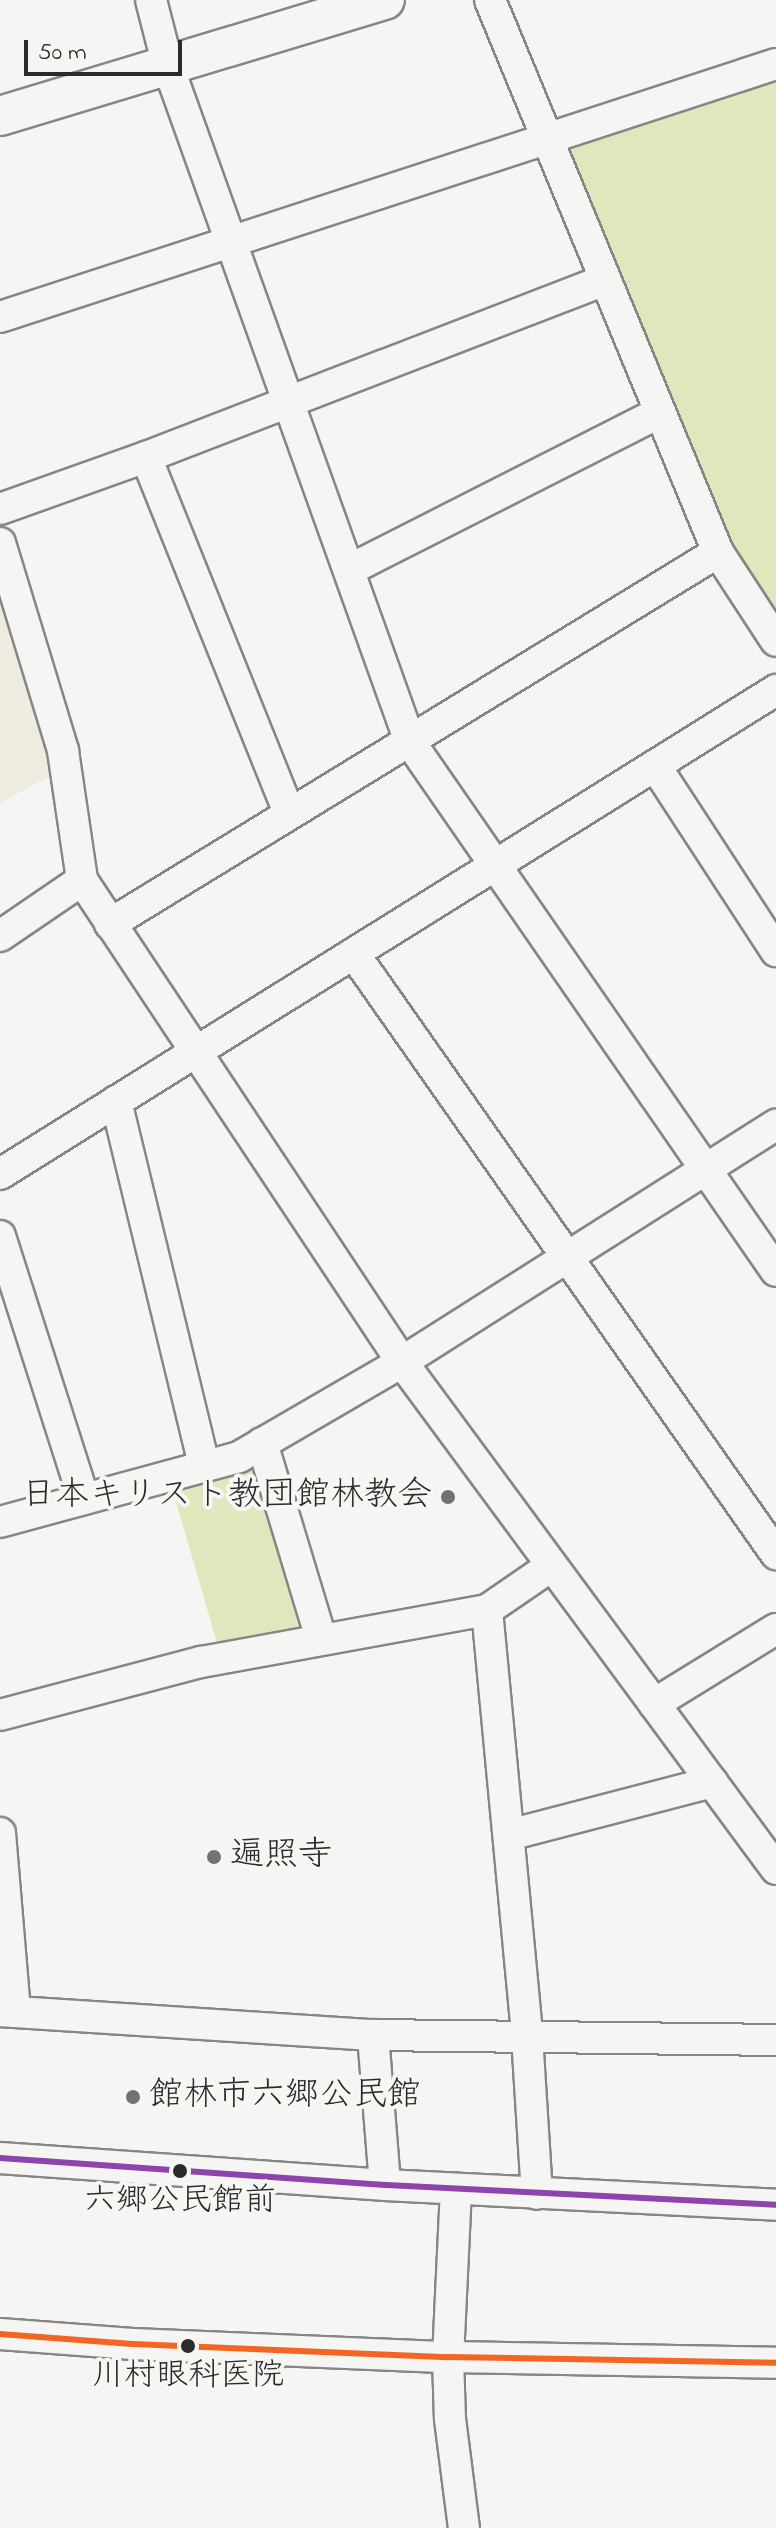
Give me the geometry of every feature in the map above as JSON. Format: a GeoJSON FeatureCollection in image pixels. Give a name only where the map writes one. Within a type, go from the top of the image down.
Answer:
{"type":"FeatureCollection","features":[{"type":"Feature","properties":{"kind":"main road"},"geometry":{"type":"LineString","coordinates":[[0,116],[385,0]]}},
{"type":"Feature","properties":{"kind":"street"},"geometry":{"type":"LineString","coordinates":[[151,0],[168,66],[351,569],[410,742],[776,1271]]}},
{"type":"Feature","properties":{"kind":"street"},"geometry":{"type":"LineString","coordinates":[[490,0],[718,552],[776,641]]}},
{"type":"Feature","properties":{"kind":"street"},"geometry":{"type":"LineString","coordinates":[[0,317],[776,64]]}},
{"type":"Feature","properties":{"kind":"street"},"geometry":{"type":"LineString","coordinates":[[0,509],[146,457],[605,280]]}},
{"type":"Feature","properties":{"kind":"street"},"geometry":{"type":"LineString","coordinates":[[351,569],[659,413]]}},
{"type":"Feature","properties":{"kind":"street"},"geometry":{"type":"LineString","coordinates":[[146,457],[289,813]]}},
{"type":"Feature","properties":{"kind":"street"},"geometry":{"type":"LineString","coordinates":[[0,543],[52,703],[63,751],[82,880],[402,1362],[776,1869]]}},
{"type":"Feature","properties":{"kind":"street"},"geometry":{"type":"LineString","coordinates":[[110,924],[718,552]]}},
{"type":"Feature","properties":{"kind":"street"},"geometry":{"type":"LineString","coordinates":[[0,1174],[776,690]]}},
{"type":"Feature","properties":{"kind":"street"},"geometry":{"type":"LineString","coordinates":[[656,767],[776,951]]}},
{"type":"Feature","properties":{"kind":"street"},"geometry":{"type":"LineString","coordinates":[[0,936],[82,880]]}},
{"type":"Feature","properties":{"kind":"street"},"geometry":{"type":"LineString","coordinates":[[354,954],[776,1554]]}},
{"type":"Feature","properties":{"kind":"street"},"geometry":{"type":"LineString","coordinates":[[116,1101],[204,1466]]}},
{"type":"Feature","properties":{"kind":"street"},"geometry":{"type":"LineString","coordinates":[[0,1522],[239,1457],[402,1362],[776,1125]]}},
{"type":"Feature","properties":{"kind":"street"},"geometry":{"type":"LineString","coordinates":[[0,1236],[84,1499]]}},
{"type":"Feature","properties":{"kind":"street"},"geometry":{"type":"LineString","coordinates":[[262,1443],[321,1639]]}},
{"type":"Feature","properties":{"kind":"street"},"geometry":{"type":"LineString","coordinates":[[0,1715],[201,1662],[487,1610],[551,1566]]}},
{"type":"Feature","properties":{"kind":"street"},"geometry":{"type":"LineString","coordinates":[[487,1610],[527,2036],[537,2194]]}},
{"type":"Feature","properties":{"kind":"street"},"geometry":{"type":"LineString","coordinates":[[654,1704],[776,1629]]}},
{"type":"Feature","properties":{"kind":"street"},"geometry":{"type":"LineString","coordinates":[[509,1835],[712,1782]]}},
{"type":"Feature","properties":{"kind":"street"},"geometry":{"type":"LineString","coordinates":[[0,1833],[8,2011],[373,2035],[776,2040]]}},
{"type":"Feature","properties":{"kind":"street"},"geometry":{"type":"LineString","coordinates":[[373,2035],[385,2185]]}},
{"type":"Feature","properties":{"kind":"street"},"geometry":{"type":"LineString","coordinates":[[0,2158],[385,2185],[776,2205]]}},
{"type":"Feature","properties":{"kind":"street"},"geometry":{"type":"LineString","coordinates":[[456,2189],[448,2357],[450,2419],[464,2528]]}},
{"type":"Feature","properties":{"kind":"street"},"geometry":{"type":"LineString","coordinates":[[0,2334],[133,2344],[448,2357],[776,2363]]}},
{"type":"Feature","properties":{"kind":"shaded area"},"geometry":{"type":"Polygon","coordinates":[[[0,593],[47,733],[52,775],[0,803],[0,593]]]}},
{"type":"Feature","properties":{"kind":"green space"},"geometry":{"type":"Polygon","coordinates":[[[776,76],[776,615],[717,519],[571,153],[574,141],[776,76]]]}},
{"type":"Feature","properties":{"kind":"green space"},"geometry":{"type":"Polygon","coordinates":[[[257,1461],[311,1632],[219,1650],[171,1484],[257,1461]]]}},
{"type":"Feature","properties":{"kind":"transit line"},"geometry":{"type":"LineString","coordinates":[[0,2158],[385,2185],[776,2205]]}},
{"type":"Feature","properties":{"kind":"transit line"},"geometry":{"type":"LineString","coordinates":[[0,2334],[133,2344],[448,2357],[776,2363]]}},
{"type":"Feature","properties":{"kind":"place","name":"日本キリスト教団館林教会"},"geometry":{"type":"Point","coordinates":[448,1497]}},
{"type":"Feature","properties":{"kind":"place","name":"遍照寺"},"geometry":{"type":"Point","coordinates":[214,1857]}},
{"type":"Feature","properties":{"kind":"place","name":"館林市六郷公民館"},"geometry":{"type":"Point","coordinates":[133,2097]}},
{"type":"Feature","properties":{"kind":"place","name":"六郷公民館前"},"geometry":{"type":"Point","coordinates":[180,2171]}},
{"type":"Feature","properties":{"kind":"place","name":"川村眼科医院"},"geometry":{"type":"Point","coordinates":[188,2346]}}]}
